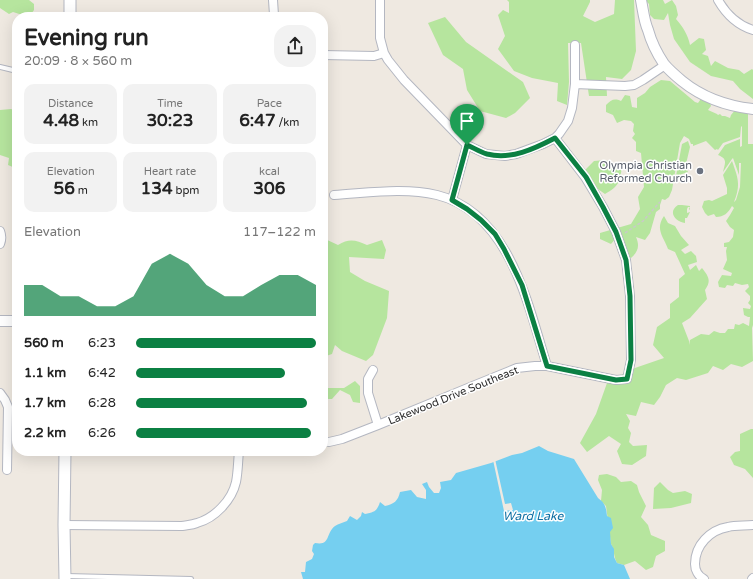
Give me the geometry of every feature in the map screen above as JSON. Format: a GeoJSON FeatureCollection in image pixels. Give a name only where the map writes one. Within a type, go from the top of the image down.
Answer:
{"type":"FeatureCollection","features":[{"type":"Feature","properties":{"kind":"main road"},"geometry":{"type":"LineString","coordinates":[[70,0],[70,12]]}},
{"type":"Feature","properties":{"kind":"main road"},"geometry":{"type":"LineString","coordinates":[[63,578],[60,544],[64,525],[66,456]]}},
{"type":"Feature","properties":{"kind":"street"},"geometry":{"type":"LineString","coordinates":[[273,0],[274,12]]}},
{"type":"Feature","properties":{"kind":"street"},"geometry":{"type":"LineString","coordinates":[[380,0],[380,38],[384,53],[388,60],[404,80],[467,145],[486,154],[505,156],[526,151],[555,138],[559,134],[568,121],[572,108],[575,84],[575,45]]}},
{"type":"Feature","properties":{"kind":"street"},"geometry":{"type":"LineString","coordinates":[[641,0],[648,30],[659,55],[665,65],[677,77],[691,88],[723,104],[753,109]]}},
{"type":"Feature","properties":{"kind":"street"},"geometry":{"type":"LineString","coordinates":[[718,0],[727,14],[735,21],[746,28],[753,30]]}},
{"type":"Feature","properties":{"kind":"street"},"geometry":{"type":"LineString","coordinates":[[328,56],[374,56],[384,53]]}},
{"type":"Feature","properties":{"kind":"street"},"geometry":{"type":"LineString","coordinates":[[575,84],[634,85],[665,65]]}},
{"type":"Feature","properties":{"kind":"street"},"geometry":{"type":"LineString","coordinates":[[555,138],[586,177],[618,238]]}},
{"type":"Feature","properties":{"kind":"street"},"geometry":{"type":"LineString","coordinates":[[452,200],[467,145]]}},
{"type":"Feature","properties":{"kind":"street"},"geometry":{"type":"LineString","coordinates":[[334,195],[398,191],[420,192],[437,195],[452,200],[481,220],[495,234],[522,285],[547,366]]}},
{"type":"Feature","properties":{"kind":"street"},"geometry":{"type":"LineString","coordinates":[[0,231],[0,244]]}},
{"type":"Feature","properties":{"kind":"street","name":"Lakewood Drive Southeast"},"geometry":{"type":"LineString","coordinates":[[329,442],[342,439],[378,425],[517,368],[547,366],[616,380],[627,379],[631,360],[630,296],[626,260],[618,238]]}},
{"type":"Feature","properties":{"kind":"street"},"geometry":{"type":"LineString","coordinates":[[0,321],[12,321]]}},
{"type":"Feature","properties":{"kind":"street"},"geometry":{"type":"LineString","coordinates":[[373,370],[368,379],[368,393],[378,425]]}},
{"type":"Feature","properties":{"kind":"street"},"geometry":{"type":"LineString","coordinates":[[0,393],[8,408],[7,470]]}},
{"type":"Feature","properties":{"kind":"street"},"geometry":{"type":"LineString","coordinates":[[64,525],[182,526],[203,521],[218,511],[226,503],[232,493],[236,483],[238,456]]}},
{"type":"Feature","properties":{"kind":"street"},"geometry":{"type":"LineString","coordinates":[[704,579],[697,573],[695,567],[695,560],[698,550],[704,540],[718,529],[729,526],[753,525]]}},
{"type":"Feature","properties":{"kind":"lane"},"geometry":{"type":"LineString","coordinates":[[0,67],[12,71]]}},
{"type":"Feature","properties":{"kind":"lane"},"geometry":{"type":"LineString","coordinates":[[63,578],[191,579]]}},
{"type":"Feature","properties":{"kind":"path"},"geometry":{"type":"LineString","coordinates":[[618,238],[643,221],[660,202]]}},
{"type":"Feature","properties":{"kind":"green space"},"geometry":{"type":"Polygon","coordinates":[[[0,0],[29,0],[34,4],[33,12],[12,12],[9,14],[0,8],[0,0]]]}},
{"type":"Feature","properties":{"kind":"green space"},"geometry":{"type":"Polygon","coordinates":[[[507,0],[590,0],[583,16],[595,22],[614,14],[615,0],[634,0],[636,51],[631,70],[622,79],[606,77],[607,96],[589,96],[581,43],[568,43],[569,82],[567,105],[557,101],[558,83],[532,78],[514,71],[498,49],[505,36],[498,15],[503,10],[509,13],[509,2],[507,0]]]}},
{"type":"Feature","properties":{"kind":"green space"},"geometry":{"type":"Polygon","coordinates":[[[645,0],[663,0],[665,4],[672,0],[676,6],[678,15],[676,19],[685,31],[690,45],[699,38],[704,39],[706,50],[702,54],[708,56],[711,66],[715,61],[728,68],[739,70],[744,74],[752,69],[753,99],[740,89],[733,81],[711,76],[690,62],[674,39],[668,13],[664,20],[654,19],[650,15],[649,4],[645,0]]]}},
{"type":"Feature","properties":{"kind":"green space"},"geometry":{"type":"Polygon","coordinates":[[[445,17],[466,42],[523,82],[530,98],[515,113],[506,118],[480,111],[467,90],[463,69],[443,55],[428,23],[445,17]]]}},
{"type":"Feature","properties":{"kind":"green space"},"geometry":{"type":"Polygon","coordinates":[[[661,80],[670,81],[695,102],[698,103],[703,96],[709,99],[711,106],[708,110],[718,115],[720,114],[730,118],[736,109],[748,112],[748,144],[753,144],[753,361],[742,367],[731,364],[723,370],[713,366],[708,373],[686,380],[677,378],[666,385],[654,405],[641,402],[636,416],[626,414],[630,421],[628,428],[631,433],[629,442],[633,446],[647,445],[646,456],[632,465],[622,464],[617,451],[621,444],[609,436],[587,452],[580,443],[596,414],[607,383],[632,369],[664,358],[653,345],[657,327],[670,318],[670,304],[679,297],[679,279],[685,274],[675,252],[668,249],[661,232],[660,225],[664,216],[668,223],[675,226],[689,245],[681,250],[685,254],[691,251],[696,256],[697,262],[688,265],[690,270],[696,265],[699,271],[702,268],[709,281],[705,290],[707,299],[690,318],[682,323],[689,341],[689,345],[690,340],[701,334],[709,335],[714,331],[725,333],[728,329],[734,329],[735,324],[739,325],[743,323],[749,326],[750,317],[744,315],[743,308],[750,309],[751,306],[748,303],[750,296],[745,291],[749,287],[748,284],[742,285],[735,283],[733,286],[727,285],[725,288],[719,287],[718,282],[722,275],[731,276],[732,273],[723,269],[727,260],[727,247],[724,247],[724,243],[729,242],[733,237],[734,230],[726,221],[734,208],[732,206],[726,214],[716,217],[714,214],[708,216],[702,207],[704,201],[712,201],[727,194],[727,188],[723,175],[732,161],[738,181],[734,202],[736,200],[740,187],[741,163],[739,163],[739,175],[733,158],[723,172],[725,160],[718,155],[725,145],[740,139],[740,147],[742,146],[742,126],[740,137],[723,143],[718,150],[715,150],[706,141],[693,146],[689,139],[684,136],[680,143],[672,190],[669,197],[665,200],[662,199],[660,209],[656,212],[650,233],[645,240],[636,237],[638,249],[631,258],[621,251],[616,238],[611,244],[600,239],[600,233],[631,224],[640,209],[638,197],[644,187],[641,153],[636,151],[636,142],[632,138],[635,134],[633,131],[634,124],[631,121],[624,120],[617,123],[613,115],[606,112],[606,105],[613,100],[621,101],[625,95],[630,96],[632,107],[637,108],[637,98],[661,80]]]}},
{"type":"Feature","properties":{"kind":"green space"},"geometry":{"type":"Polygon","coordinates":[[[12,109],[12,167],[8,165],[9,158],[0,155],[0,110],[12,109]]]}},
{"type":"Feature","properties":{"kind":"green space"},"geometry":{"type":"Polygon","coordinates":[[[688,141],[690,147],[686,164],[688,166],[686,168],[688,172],[676,176],[682,144],[688,141]]]}},
{"type":"Feature","properties":{"kind":"green space"},"geometry":{"type":"Polygon","coordinates":[[[606,160],[622,168],[618,184],[605,194],[595,187],[584,171],[594,161],[606,160]]]}},
{"type":"Feature","properties":{"kind":"green space"},"geometry":{"type":"Polygon","coordinates":[[[678,205],[690,206],[687,209],[687,213],[690,212],[687,218],[685,218],[685,223],[676,219],[673,214],[673,211],[678,205]]]}},
{"type":"Feature","properties":{"kind":"green space"},"geometry":{"type":"Polygon","coordinates":[[[328,240],[338,245],[352,240],[367,245],[382,240],[386,250],[384,259],[349,257],[350,272],[365,281],[389,291],[387,318],[373,355],[366,361],[342,351],[335,345],[332,354],[328,355],[328,240]]]}},
{"type":"Feature","properties":{"kind":"green space"},"geometry":{"type":"Polygon","coordinates":[[[355,381],[360,386],[360,403],[353,402],[350,395],[340,390],[332,399],[328,399],[328,388],[344,388],[355,381]]]}},
{"type":"Feature","properties":{"kind":"green space"},"geometry":{"type":"Polygon","coordinates":[[[753,429],[753,478],[745,469],[734,465],[730,457],[735,452],[740,451],[740,434],[753,429]]]}},
{"type":"Feature","properties":{"kind":"green space"},"geometry":{"type":"Polygon","coordinates":[[[607,474],[616,477],[621,482],[631,481],[637,485],[646,506],[641,517],[648,525],[651,535],[665,541],[665,551],[656,556],[653,567],[646,570],[635,561],[624,565],[617,563],[611,544],[606,506],[601,501],[602,490],[598,480],[599,475],[607,474]]]}},
{"type":"Feature","properties":{"kind":"green space"},"geometry":{"type":"Polygon","coordinates":[[[660,482],[673,493],[685,491],[692,494],[691,503],[671,508],[653,509],[654,488],[660,482]]]}},
{"type":"Feature","properties":{"kind":"water","name":"Ward Lake"},"geometry":{"type":"Polygon","coordinates":[[[539,446],[548,451],[574,459],[598,498],[604,504],[607,516],[611,518],[613,528],[610,532],[611,544],[614,549],[614,557],[617,563],[624,565],[630,579],[303,579],[301,572],[305,572],[306,562],[312,559],[314,554],[312,551],[313,545],[315,543],[323,543],[326,541],[332,529],[336,525],[347,521],[350,516],[357,520],[361,516],[362,512],[365,514],[375,511],[380,502],[385,506],[391,504],[397,500],[400,492],[411,490],[417,497],[426,499],[426,490],[422,484],[427,482],[434,493],[439,493],[441,488],[440,482],[451,480],[456,473],[522,453],[539,446]]]}},
{"type":"Feature","properties":{"kind":"pier"},"geometry":{"type":"Polygon","coordinates":[[[495,459],[505,504],[511,503],[513,510],[504,511],[493,460],[495,459]]]}},
{"type":"Feature","properties":{"kind":"place","name":"Olympia Christian Reformed Church"},"geometry":{"type":"Point","coordinates":[700,171]}},
{"type":"Feature","properties":{"kind":"route"},"geometry":{"type":"LineString","coordinates":[[555,138],[586,177],[616,232],[626,260],[630,296],[631,360],[627,379],[616,380],[547,366],[522,285],[504,249],[495,234],[481,220],[452,200],[467,145],[486,154],[505,156],[526,151],[555,138]]}}]}
